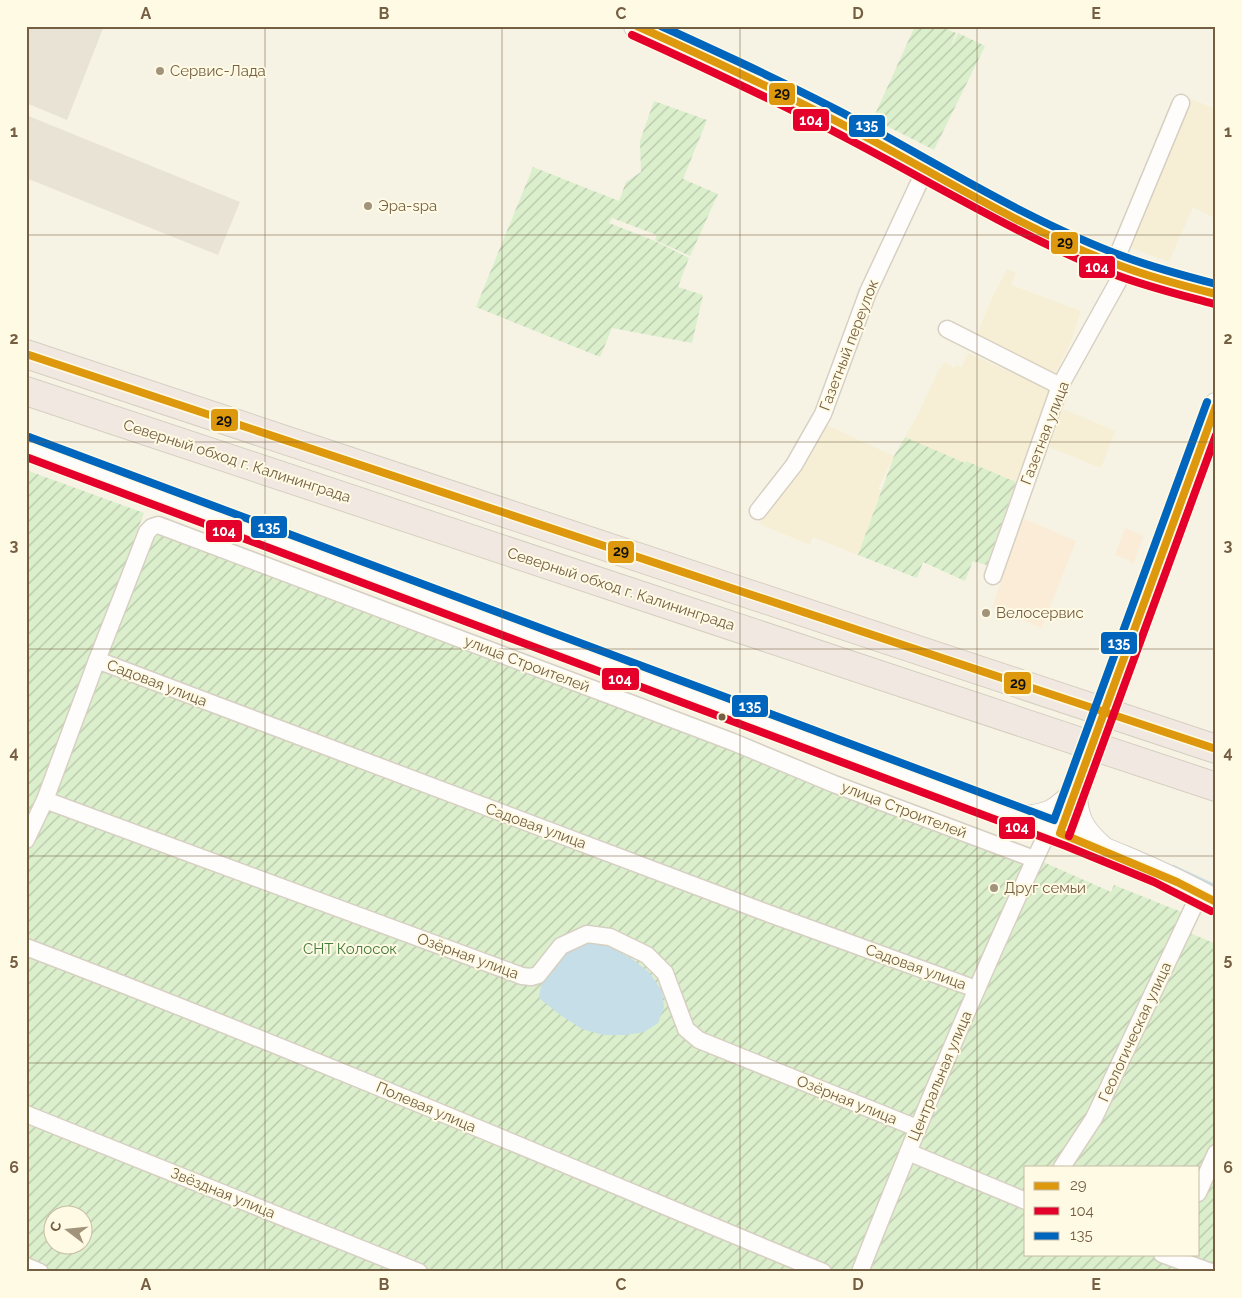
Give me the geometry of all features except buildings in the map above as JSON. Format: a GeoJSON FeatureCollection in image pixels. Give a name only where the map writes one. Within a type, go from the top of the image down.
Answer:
{"type":"FeatureCollection","features":[{"type":"Feature","properties":{"kind":"highway"},"geometry":{"type":"LineString","coordinates":[[26,354],[1216,749]]}},
{"type":"Feature","properties":{"kind":"highway","name":"Северный обход г. Калининграда"},"geometry":{"type":"LineString","coordinates":[[26,391],[1216,787]]}},
{"type":"Feature","properties":{"kind":"street"},"geometry":{"type":"LineString","coordinates":[[636,26],[726,67],[855,131],[1018,221],[1120,267],[1205,292],[1216,301]]}},
{"type":"Feature","properties":{"kind":"street","name":"Газетная улица"},"geometry":{"type":"LineString","coordinates":[[993,576],[1060,386],[1120,267],[1182,103]]}},
{"type":"Feature","properties":{"kind":"street","name":"Газетный переулок"},"geometry":{"type":"LineString","coordinates":[[758,511],[794,465],[823,414],[868,292],[925,170]]}},
{"type":"Feature","properties":{"kind":"street"},"geometry":{"type":"LineString","coordinates":[[947,329],[1060,386]]}},
{"type":"Feature","properties":{"kind":"street"},"geometry":{"type":"LineString","coordinates":[[1114,680],[1216,405]]}},
{"type":"Feature","properties":{"kind":"street"},"geometry":{"type":"LineString","coordinates":[[26,446],[1109,852],[1208,898]]}},
{"type":"Feature","properties":{"kind":"street","name":"улица Строителей"},"geometry":{"type":"LineString","coordinates":[[97,660],[147,532],[152,527],[158,525],[627,702],[834,784],[1034,859]]}},
{"type":"Feature","properties":{"kind":"street"},"geometry":{"type":"LineString","coordinates":[[26,840],[45,800],[97,660]]}},
{"type":"Feature","properties":{"kind":"street","name":"Садовая улица"},"geometry":{"type":"LineString","coordinates":[[97,660],[770,914],[976,989]]}},
{"type":"Feature","properties":{"kind":"street"},"geometry":{"type":"LineString","coordinates":[[1020,818],[1050,814],[1062,806],[1078,782]]}},
{"type":"Feature","properties":{"kind":"street"},"geometry":{"type":"LineString","coordinates":[[1054,831],[1078,782]]}},
{"type":"Feature","properties":{"kind":"street"},"geometry":{"type":"LineString","coordinates":[[1078,782],[1075,808],[1080,824],[1089,837],[1109,852]]}},
{"type":"Feature","properties":{"kind":"street","name":"Озёрная улица"},"geometry":{"type":"LineString","coordinates":[[45,800],[522,976],[531,977],[538,975],[561,946],[587,934],[610,938],[647,955],[665,973],[686,1029],[699,1040],[917,1128]]}},
{"type":"Feature","properties":{"kind":"street","name":"Центральная улица"},"geometry":{"type":"LineString","coordinates":[[860,1272],[917,1128],[976,989],[1034,859],[1054,831]]}},
{"type":"Feature","properties":{"kind":"street","name":"Геологическая улица"},"geometry":{"type":"LineString","coordinates":[[1063,1166],[1094,1118],[1208,898]]}},
{"type":"Feature","properties":{"kind":"street","name":"Полевая улица"},"geometry":{"type":"LineString","coordinates":[[26,947],[354,1077],[823,1272]]}},
{"type":"Feature","properties":{"kind":"street","name":"Звёздная улица"},"geometry":{"type":"LineString","coordinates":[[26,1114],[419,1272]]}},
{"type":"Feature","properties":{"kind":"street"},"geometry":{"type":"LineString","coordinates":[[908,1152],[1024,1199]]}},
{"type":"Feature","properties":{"kind":"street"},"geometry":{"type":"LineString","coordinates":[[1200,1189],[1216,1153]]}},
{"type":"Feature","properties":{"kind":"street"},"geometry":{"type":"LineString","coordinates":[[1171,1256],[1211,1272]]}},
{"type":"Feature","properties":{"kind":"street"},"geometry":{"type":"LineString","coordinates":[[26,1266],[40,1272]]}},
{"type":"Feature","properties":{"kind":"shaded area"},"geometry":{"type":"Polygon","coordinates":[[[26,26],[104,26],[67,120],[26,103],[26,26]]]}},
{"type":"Feature","properties":{"kind":"shaded area"},"geometry":{"type":"Polygon","coordinates":[[[1189,98],[1216,109],[1216,219],[1193,207],[1169,262],[1129,247],[1157,169],[1189,98]]]}},
{"type":"Feature","properties":{"kind":"shaded area"},"geometry":{"type":"Polygon","coordinates":[[[26,115],[240,202],[218,255],[26,178],[26,115]]]}},
{"type":"Feature","properties":{"kind":"shaded area"},"geometry":{"type":"Polygon","coordinates":[[[1007,269],[1016,273],[1011,285],[1081,311],[1071,342],[1055,374],[995,352],[998,345],[976,336],[991,300],[1007,269]]]}},
{"type":"Feature","properties":{"kind":"shaded area"},"geometry":{"type":"Polygon","coordinates":[[[968,353],[1050,390],[1016,482],[966,461],[965,463],[905,437],[939,369],[945,362],[954,368],[956,365],[962,367],[968,353]]]}},
{"type":"Feature","properties":{"kind":"shaded area"},"geometry":{"type":"Polygon","coordinates":[[[1063,409],[1115,431],[1101,468],[1049,447],[1063,409]]]}},
{"type":"Feature","properties":{"kind":"shaded area"},"geometry":{"type":"Polygon","coordinates":[[[820,422],[894,456],[878,489],[881,490],[858,555],[813,537],[810,545],[759,524],[796,456],[820,422]]]}},
{"type":"Feature","properties":{"kind":"shaded area"},"geometry":{"type":"Polygon","coordinates":[[[1022,518],[1076,541],[1042,628],[992,608],[1022,518]]]}},
{"type":"Feature","properties":{"kind":"shaded area"},"geometry":{"type":"Polygon","coordinates":[[[1125,528],[1144,536],[1133,564],[1129,560],[1115,555],[1125,528]]]}},
{"type":"Feature","properties":{"kind":"green space"},"geometry":{"type":"Polygon","coordinates":[[[915,26],[940,26],[956,33],[950,49],[958,33],[985,46],[934,150],[873,119],[915,26]]]}},
{"type":"Feature","properties":{"kind":"green space"},"geometry":{"type":"Polygon","coordinates":[[[654,101],[707,120],[683,179],[718,194],[690,256],[655,240],[657,235],[612,218],[609,223],[655,241],[689,258],[678,287],[703,295],[692,343],[612,328],[600,357],[476,307],[533,167],[619,201],[626,182],[641,172],[640,141],[654,101]]]}},
{"type":"Feature","properties":{"kind":"green space"},"geometry":{"type":"Polygon","coordinates":[[[905,437],[965,463],[966,461],[1016,482],[987,565],[973,561],[965,581],[923,562],[917,578],[858,555],[894,456],[905,437]]]}},
{"type":"Feature","properties":{"kind":"green space","name":"СНТ Колосок"},"geometry":{"type":"Polygon","coordinates":[[[26,470],[144,513],[133,542],[139,545],[147,527],[1041,861],[1111,892],[1114,885],[1184,913],[1184,920],[1190,933],[1216,944],[1216,1272],[26,1272],[26,470]]]}},
{"type":"Feature","properties":{"kind":"water"},"geometry":{"type":"Polygon","coordinates":[[[596,939],[632,959],[649,972],[662,991],[664,1007],[658,1023],[644,1032],[626,1035],[603,1035],[582,1029],[539,998],[546,974],[556,959],[568,948],[576,944],[596,939]]]}},
{"type":"Feature","properties":{"kind":"waterway"},"geometry":{"type":"LineString","coordinates":[[1173,867],[1216,887]]}},
{"type":"Feature","properties":{"kind":"tunnel"},"geometry":{"type":"LineString","coordinates":[[1082,773],[1114,681]]}},
{"type":"Feature","properties":{"kind":"transit line","name":"29"},"geometry":{"type":"LineString","coordinates":[[637,26],[801,103],[1019,221],[1053,237],[1133,270],[1168,282],[1216,294]]}},
{"type":"Feature","properties":{"kind":"transit line","name":"135"},"geometry":{"type":"LineString","coordinates":[[661,26],[763,73],[837,110],[991,195],[1057,228],[1136,261],[1216,284]]}},
{"type":"Feature","properties":{"kind":"transit line","name":"104"},"geometry":{"type":"LineString","coordinates":[[632,35],[796,112],[1048,245],[1116,275],[1214,304]]}},
{"type":"Feature","properties":{"kind":"transit line","name":"29"},"geometry":{"type":"LineString","coordinates":[[26,354],[1216,749]]}},
{"type":"Feature","properties":{"kind":"transit line","name":"135"},"geometry":{"type":"LineString","coordinates":[[29,437],[1054,820],[1207,402]]}},
{"type":"Feature","properties":{"kind":"transit line","name":"29"},"geometry":{"type":"LineString","coordinates":[[1216,406],[1060,833],[1177,882],[1216,902]]}},
{"type":"Feature","properties":{"kind":"transit line","name":"104"},"geometry":{"type":"LineString","coordinates":[[1069,836],[1216,435]]}},
{"type":"Feature","properties":{"kind":"transit line","name":"104"},"geometry":{"type":"LineString","coordinates":[[26,457],[1066,846],[1154,882],[1211,911]]}},
{"type":"Feature","properties":{"kind":"place","name":"Сервис-Лада"},"geometry":{"type":"Point","coordinates":[160,71]}},
{"type":"Feature","properties":{"kind":"place","name":"Эра-spa"},"geometry":{"type":"Point","coordinates":[368,206]}},
{"type":"Feature","properties":{"kind":"place","name":"Велосервис"},"geometry":{"type":"Point","coordinates":[986,613]}},
{"type":"Feature","properties":{"kind":"place","name":"Друг семьи"},"geometry":{"type":"Point","coordinates":[994,888]}}]}
